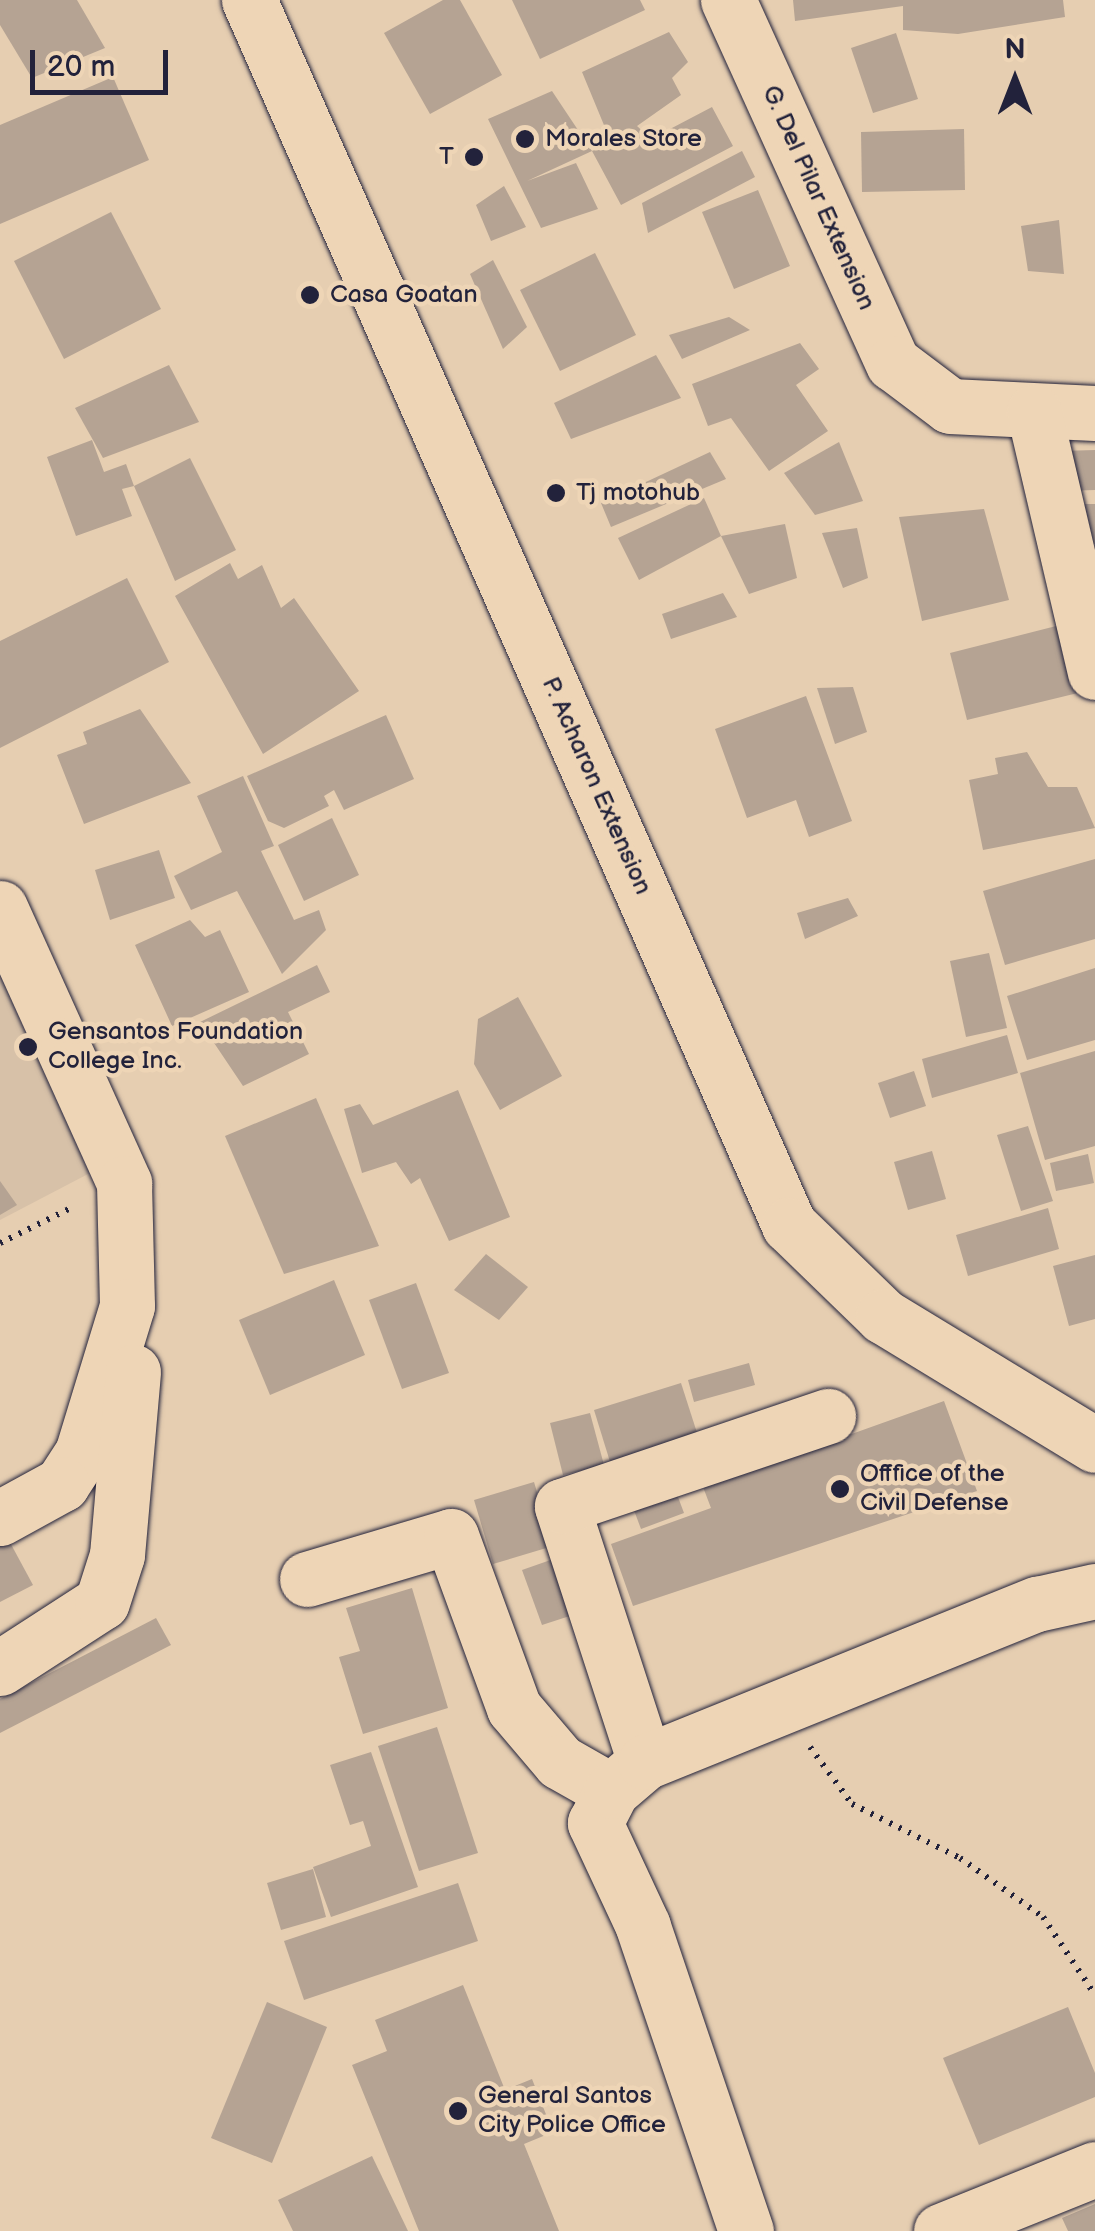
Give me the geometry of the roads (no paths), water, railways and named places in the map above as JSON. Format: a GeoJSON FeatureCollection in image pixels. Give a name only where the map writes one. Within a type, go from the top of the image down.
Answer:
{"type":"FeatureCollection","features":[{"type":"Feature","properties":{"kind":"main road","name":"P. Acharon Extension"},"geometry":{"type":"LineString","coordinates":[[249,0],[789,1225],[832,1276],[883,1316],[1095,1445]]}},
{"type":"Feature","properties":{"kind":"main road","name":"G. Del Pilar Extension"},"geometry":{"type":"LineString","coordinates":[[728,0],[893,363],[918,390],[950,406],[1034,412]]}},
{"type":"Feature","properties":{"kind":"main road"},"geometry":{"type":"LineString","coordinates":[[1095,413],[1034,412],[1095,672]]}},
{"type":"Feature","properties":{"kind":"main road"},"geometry":{"type":"LineString","coordinates":[[0,908],[124,1183],[127,1306],[82,1452],[62,1484],[0,1518]]}},
{"type":"Feature","properties":{"kind":"main road"},"geometry":{"type":"LineString","coordinates":[[0,1668],[102,1602],[117,1554],[138,1336],[127,1306]]}},
{"type":"Feature","properties":{"kind":"main road"},"geometry":{"type":"LineString","coordinates":[[628,1777],[562,1506],[828,1416]]}},
{"type":"Feature","properties":{"kind":"main road"},"geometry":{"type":"LineString","coordinates":[[306,1579],[450,1536],[514,1708],[560,1762],[628,1777]]}},
{"type":"Feature","properties":{"kind":"main road"},"geometry":{"type":"LineString","coordinates":[[746,2231],[642,1926],[595,1823],[628,1777],[1036,1604],[1095,1591]]}},
{"type":"Feature","properties":{"kind":"main road"},"geometry":{"type":"LineString","coordinates":[[941,2231],[1016,2220],[1095,2169]]}},
{"type":"Feature","properties":{"kind":"place","name":"Morales Store"},"geometry":{"type":"Point","coordinates":[525,139]}},
{"type":"Feature","properties":{"kind":"place","name":"T"},"geometry":{"type":"Point","coordinates":[474,157]}},
{"type":"Feature","properties":{"kind":"place","name":"Casa Goatan"},"geometry":{"type":"Point","coordinates":[310,295]}},
{"type":"Feature","properties":{"kind":"place","name":"Tj motohub"},"geometry":{"type":"Point","coordinates":[556,493]}},
{"type":"Feature","properties":{"kind":"place","name":"Gensantos Foundation College Inc."},"geometry":{"type":"Point","coordinates":[28,1047]}},
{"type":"Feature","properties":{"kind":"place","name":"Offfice of the Civil Defense"},"geometry":{"type":"Point","coordinates":[840,1489]}},
{"type":"Feature","properties":{"kind":"place","name":"General Santos City Police Office"},"geometry":{"type":"Point","coordinates":[458,2111]}}]}
